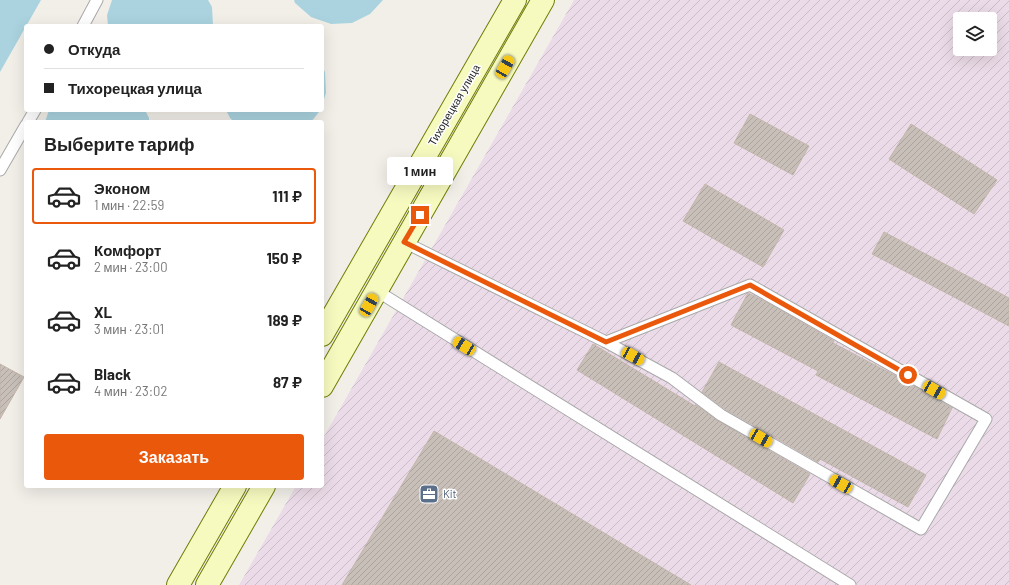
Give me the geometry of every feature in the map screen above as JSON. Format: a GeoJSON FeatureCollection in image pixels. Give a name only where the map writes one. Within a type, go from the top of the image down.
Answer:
{"type":"FeatureCollection","features":[{"type":"Feature","properties":{"kind":"main road","name":"Тихорецкая улица"},"geometry":{"type":"LineString","coordinates":[[324,332],[515,0]]}},
{"type":"Feature","properties":{"kind":"main road"},"geometry":{"type":"LineString","coordinates":[[324,383],[543,0]]}},
{"type":"Feature","properties":{"kind":"main road"},"geometry":{"type":"LineString","coordinates":[[178,585],[234,488]]}},
{"type":"Feature","properties":{"kind":"main road"},"geometry":{"type":"LineString","coordinates":[[207,585],[263,488]]}},
{"type":"Feature","properties":{"kind":"lane"},"geometry":{"type":"LineString","coordinates":[[83,24],[97,0]]}},
{"type":"Feature","properties":{"kind":"lane"},"geometry":{"type":"LineString","coordinates":[[0,170],[24,128]]}},
{"type":"Feature","properties":{"kind":"lane"},"geometry":{"type":"LineString","coordinates":[[404,242],[606,342],[672,378],[721,415],[921,529],[986,419],[750,285],[606,342]]}},
{"type":"Feature","properties":{"kind":"lane"},"geometry":{"type":"LineString","coordinates":[[377,291],[850,585]]}},
{"type":"Feature","properties":{"kind":"shaded area"},"geometry":{"type":"Polygon","coordinates":[[[574,0],[1009,0],[1009,585],[239,585],[295,488],[324,488],[324,437],[574,0]]]}},
{"type":"Feature","properties":{"kind":"water"},"geometry":{"type":"Polygon","coordinates":[[[0,0],[41,0],[27,24],[24,24],[24,30],[0,72],[0,0]]]}},
{"type":"Feature","properties":{"kind":"water"},"geometry":{"type":"Polygon","coordinates":[[[112,0],[208,0],[212,7],[213,24],[108,24],[107,15],[112,0]]]}},
{"type":"Feature","properties":{"kind":"water"},"geometry":{"type":"Polygon","coordinates":[[[294,0],[383,0],[370,14],[352,23],[331,24],[311,17],[295,3],[294,0]]]}},
{"type":"Feature","properties":{"kind":"water"},"geometry":{"type":"Polygon","coordinates":[[[324,70],[325,72],[326,93],[324,99],[324,70]]]}},
{"type":"Feature","properties":{"kind":"water"},"geometry":{"type":"Polygon","coordinates":[[[48,112],[146,112],[149,118],[149,120],[46,120],[48,112]]]}},
{"type":"Feature","properties":{"kind":"water"},"geometry":{"type":"Polygon","coordinates":[[[227,112],[319,112],[313,120],[232,120],[227,112]]]}},
{"type":"Feature","properties":{"kind":"building"},"geometry":{"type":"Polygon","coordinates":[[[750,114],[809,146],[793,175],[734,143],[750,114]]]}},
{"type":"Feature","properties":{"kind":"building"},"geometry":{"type":"Polygon","coordinates":[[[911,124],[997,180],[974,214],[889,159],[911,124]]]}},
{"type":"Feature","properties":{"kind":"building"},"geometry":{"type":"Polygon","coordinates":[[[705,184],[784,230],[763,267],[683,221],[705,184]]]}},
{"type":"Feature","properties":{"kind":"building"},"geometry":{"type":"Polygon","coordinates":[[[884,232],[1009,298],[1009,326],[872,254],[884,232]]]}},
{"type":"Feature","properties":{"kind":"building"},"geometry":{"type":"Polygon","coordinates":[[[748,293],[772,305],[834,341],[833,343],[913,385],[952,408],[937,439],[816,375],[818,371],[731,325],[748,293]]]}},
{"type":"Feature","properties":{"kind":"building"},"geometry":{"type":"Polygon","coordinates":[[[593,344],[695,406],[696,405],[718,421],[810,474],[793,503],[577,370],[593,344]]]}},
{"type":"Feature","properties":{"kind":"building"},"geometry":{"type":"Polygon","coordinates":[[[719,362],[926,475],[908,507],[820,459],[818,462],[725,409],[702,392],[719,362]]]}},
{"type":"Feature","properties":{"kind":"building"},"geometry":{"type":"Polygon","coordinates":[[[0,364],[24,377],[0,419],[0,364]]]}},
{"type":"Feature","properties":{"kind":"building"},"geometry":{"type":"Polygon","coordinates":[[[434,431],[691,585],[342,585],[434,431]]]}},
{"type":"Feature","properties":{"kind":"place","name":"Kit"},"geometry":{"type":"Point","coordinates":[429,494]}},
{"type":"Feature","properties":{"kind":"route"},"geometry":{"type":"LineString","coordinates":[[420,215],[404,242],[606,342],[750,285],[908,375]]}}]}
